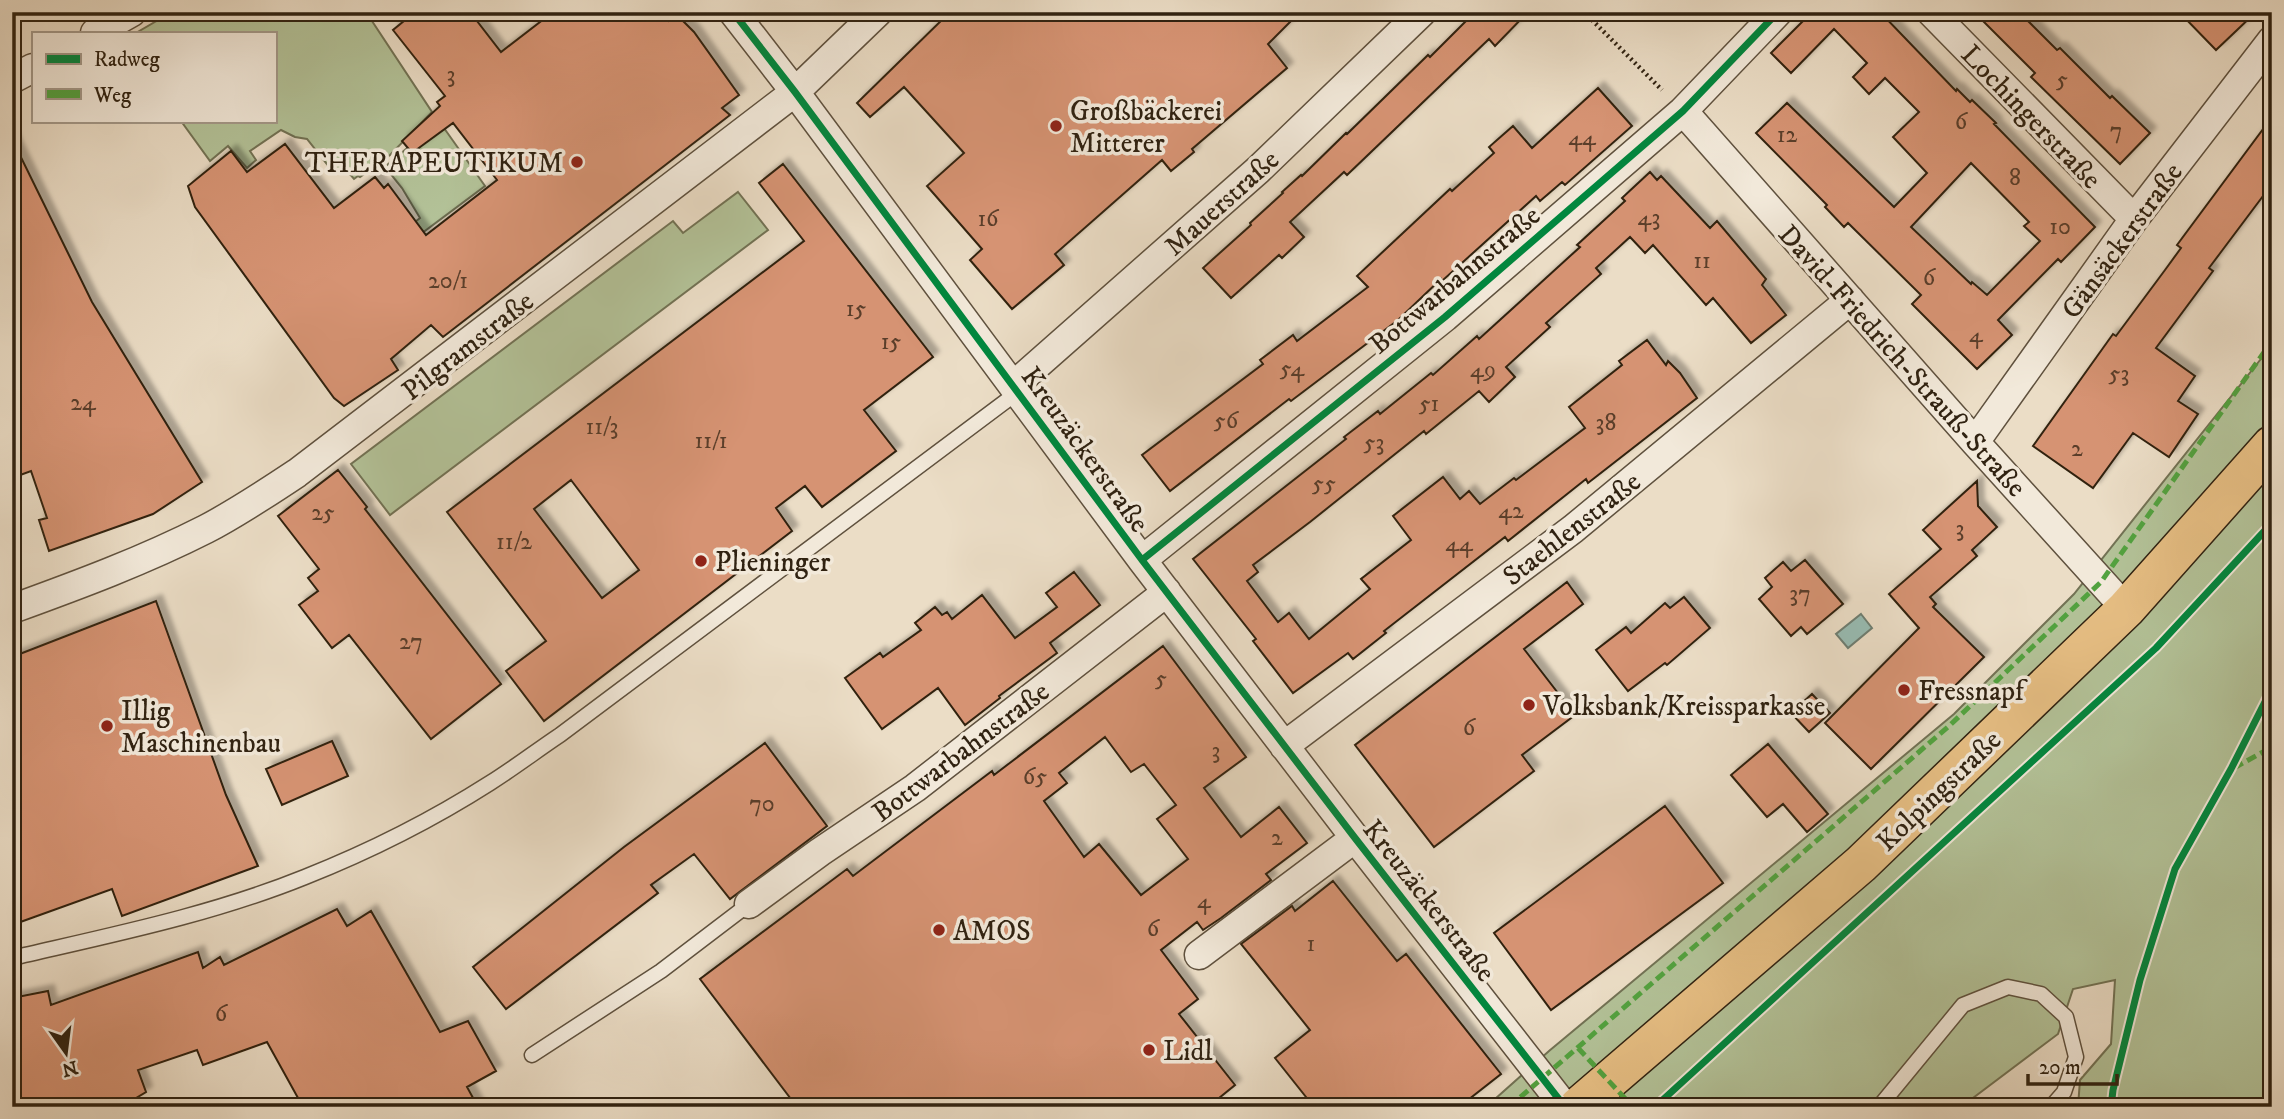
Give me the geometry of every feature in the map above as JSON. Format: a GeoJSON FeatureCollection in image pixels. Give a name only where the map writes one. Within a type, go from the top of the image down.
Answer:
{"type":"FeatureCollection","features":[{"type":"Feature","properties":{"kind":"main road","name":"Kolpingstraße"},"geometry":{"type":"LineString","coordinates":[[1578,1107],[1861,864],[2126,609],[2272,445]]}},
{"type":"Feature","properties":{"kind":"street"},"geometry":{"type":"LineString","coordinates":[[96,32],[132,12]]}},
{"type":"Feature","properties":{"kind":"street","name":"Kreuzäckerstraße"},"geometry":{"type":"LineString","coordinates":[[733,12],[1142,560],[1565,1107]]}},
{"type":"Feature","properties":{"kind":"street","name":"Pilgramstraße"},"geometry":{"type":"LineString","coordinates":[[12,610],[119,569],[204,530],[246,507],[297,473],[795,92],[878,12]]}},
{"type":"Feature","properties":{"kind":"street","name":"Mauerstraße"},"geometry":{"type":"LineString","coordinates":[[1015,389],[1258,170],[1422,12]]}},
{"type":"Feature","properties":{"kind":"street","name":"Bottwarbahnstraße"},"geometry":{"type":"LineString","coordinates":[[1142,560],[1446,317],[1683,111],[1778,12]]}},
{"type":"Feature","properties":{"kind":"street","name":"Lochingerstraße"},"geometry":{"type":"LineString","coordinates":[[1931,12],[2134,219]]}},
{"type":"Feature","properties":{"kind":"street","name":"Gänsäckerstraße"},"geometry":{"type":"LineString","coordinates":[[1975,442],[2134,219],[2272,40]]}},
{"type":"Feature","properties":{"kind":"street"},"geometry":{"type":"LineString","coordinates":[[12,79],[32,69]]}},
{"type":"Feature","properties":{"kind":"street","name":"David-Friedrich-Strauß-Straße"},"geometry":{"type":"LineString","coordinates":[[1683,111],[2126,609]]}},
{"type":"Feature","properties":{"kind":"street","name":"Staehlenstraße"},"geometry":{"type":"LineString","coordinates":[[1284,746],[1573,529],[1850,300]]}},
{"type":"Feature","properties":{"kind":"street","name":"Bottwarbahnstraße"},"geometry":{"type":"LineString","coordinates":[[749,904],[915,788],[1167,592]]}},
{"type":"Feature","properties":{"kind":"street"},"geometry":{"type":"LineString","coordinates":[[1199,955],[1355,838]]}},
{"type":"Feature","properties":{"kind":"lane"},"geometry":{"type":"LineString","coordinates":[[12,958],[223,906],[305,877],[431,817],[490,783],[560,735],[1015,389]]}},
{"type":"Feature","properties":{"kind":"lane"},"geometry":{"type":"LineString","coordinates":[[533,1055],[661,971],[749,904]]}},
{"type":"Feature","properties":{"kind":"lane"},"geometry":{"type":"LineString","coordinates":[[1879,1107],[1963,1005],[2008,987],[2041,995],[2066,1017],[2076,1057],[2064,1092],[2050,1107]]}},
{"type":"Feature","properties":{"kind":"path"},"geometry":{"type":"LineString","coordinates":[[1584,12],[1683,111]]}},
{"type":"Feature","properties":{"kind":"green space"},"geometry":{"type":"Polygon","coordinates":[[[172,12],[366,12],[432,112],[390,155],[354,179],[343,166],[334,173],[307,139],[281,130],[250,151],[256,160],[247,168],[228,146],[210,161],[182,122],[276,122],[276,32],[138,32],[172,12]]]}},
{"type":"Feature","properties":{"kind":"green space"},"geometry":{"type":"Polygon","coordinates":[[[439,121],[485,186],[370,272],[362,264],[420,218],[402,188],[385,167],[439,121]]]}},
{"type":"Feature","properties":{"kind":"green space"},"geometry":{"type":"Polygon","coordinates":[[[738,192],[768,230],[390,515],[351,464],[673,221],[683,233],[738,192]]]}},
{"type":"Feature","properties":{"kind":"green space"},"geometry":{"type":"Polygon","coordinates":[[[2272,345],[2272,1107],[2078,1107],[2080,1080],[2111,1044],[2115,980],[2073,989],[2058,1034],[1961,1107],[1486,1107],[1549,1051],[1954,714],[2074,594],[2272,345]]]}},
{"type":"Feature","properties":{"kind":"water"},"geometry":{"type":"Polygon","coordinates":[[[1861,614],[1872,628],[1848,648],[1836,634],[1861,614]]]}},
{"type":"Feature","properties":{"kind":"building"},"geometry":{"type":"Polygon","coordinates":[[[415,12],[470,12],[501,52],[553,12],[663,12],[669,21],[678,16],[694,32],[739,95],[722,108],[730,115],[443,337],[431,325],[391,359],[398,370],[344,406],[334,398],[195,207],[188,186],[231,151],[247,172],[285,144],[334,208],[375,177],[384,188],[388,184],[426,235],[497,180],[453,123],[412,153],[402,141],[440,106],[437,102],[445,96],[393,30],[415,12]]]}},
{"type":"Feature","properties":{"kind":"building","name":"Großbäckerei Mitterer"},"geometry":{"type":"Polygon","coordinates":[[[950,12],[1300,12],[1268,44],[1287,68],[1192,149],[1194,152],[1171,171],[1162,160],[1055,254],[1064,265],[1012,309],[970,260],[982,249],[927,186],[964,153],[904,87],[870,117],[857,103],[950,12]]]}},
{"type":"Feature","properties":{"kind":"building"},"geometry":{"type":"Polygon","coordinates":[[[1475,12],[1528,12],[1495,46],[1489,39],[1347,175],[1344,172],[1290,222],[1304,237],[1282,258],[1279,255],[1231,298],[1203,268],[1475,12]]]}},
{"type":"Feature","properties":{"kind":"building"},"geometry":{"type":"Polygon","coordinates":[[[1812,12],[1880,12],[1956,91],[1957,89],[1970,102],[1972,100],[1996,123],[1994,124],[2095,227],[2061,262],[2058,259],[1998,320],[2012,335],[1977,369],[1912,304],[1921,295],[1848,223],[1844,227],[1825,207],[1827,205],[1756,133],[1787,103],[1894,207],[1927,173],[1893,137],[1919,112],[1885,78],[1869,94],[1853,77],[1867,63],[1834,29],[1791,73],[1771,53],[1812,12]],[[1971,163],[1911,227],[1971,284],[1972,282],[1987,295],[2040,241],[2024,226],[2029,222],[1971,163]]]}},
{"type":"Feature","properties":{"kind":"building"},"geometry":{"type":"Polygon","coordinates":[[[1974,12],[2019,12],[2057,50],[2060,48],[2150,133],[2120,164],[2031,77],[2035,73],[1974,12]]]}},
{"type":"Feature","properties":{"kind":"building"},"geometry":{"type":"Polygon","coordinates":[[[2179,12],[2256,12],[2216,50],[2179,12]]]}},
{"type":"Feature","properties":{"kind":"building"},"geometry":{"type":"Polygon","coordinates":[[[1598,88],[1632,126],[1565,185],[1562,182],[1540,201],[1536,196],[1398,320],[1291,401],[1289,399],[1170,491],[1142,455],[1263,364],[1260,360],[1293,335],[1297,341],[1368,287],[1357,276],[1450,189],[1452,191],[1494,153],[1489,147],[1513,126],[1532,148],[1598,88]]]}},
{"type":"Feature","properties":{"kind":"building"},"geometry":{"type":"Polygon","coordinates":[[[2272,117],[2272,184],[2209,268],[2213,271],[2156,348],[2195,376],[2178,401],[2198,414],[2169,457],[2133,433],[2093,488],[2033,446],[2113,334],[2116,336],[2181,248],[2177,245],[2272,117]]]}},
{"type":"Feature","properties":{"kind":"building"},"geometry":{"type":"Polygon","coordinates":[[[12,139],[92,302],[202,482],[153,514],[49,551],[39,520],[47,518],[31,471],[12,478],[12,139]]]}},
{"type":"Feature","properties":{"kind":"building"},"geometry":{"type":"Polygon","coordinates":[[[783,164],[933,357],[864,410],[896,451],[822,507],[805,486],[776,508],[792,531],[544,721],[506,671],[546,641],[447,512],[804,241],[759,183],[783,164]],[[571,480],[534,509],[602,598],[639,570],[571,480]]]}},
{"type":"Feature","properties":{"kind":"building"},"geometry":{"type":"Polygon","coordinates":[[[1650,172],[1657,180],[1661,176],[1710,228],[1717,221],[1766,279],[1762,285],[1786,315],[1751,343],[1713,298],[1706,305],[1653,245],[1645,253],[1630,237],[1596,268],[1601,274],[1546,323],[1550,327],[1506,367],[1515,377],[1489,402],[1479,391],[1426,434],[1424,431],[1253,565],[1258,572],[1247,581],[1278,622],[1289,613],[1309,639],[1370,589],[1361,579],[1411,540],[1393,516],[1443,477],[1460,499],[1469,491],[1480,504],[1514,478],[1516,480],[1585,428],[1569,407],[1622,365],[1619,361],[1647,340],[1666,365],[1668,361],[1680,373],[1697,398],[1588,483],[1586,479],[1508,541],[1505,537],[1384,631],[1386,633],[1353,659],[1348,653],[1293,693],[1253,641],[1256,639],[1193,559],[1346,439],[1344,437],[1378,411],[1380,414],[1431,373],[1433,375],[1477,336],[1479,339],[1580,247],[1577,245],[1625,201],[1622,198],[1650,172]]]}},
{"type":"Feature","properties":{"kind":"building"},"geometry":{"type":"Polygon","coordinates":[[[338,470],[367,507],[365,509],[501,684],[431,739],[349,635],[332,648],[299,605],[318,591],[308,578],[319,569],[278,516],[338,470]]]}},
{"type":"Feature","properties":{"kind":"building","name":"Fressnapf"},"geometry":{"type":"Polygon","coordinates":[[[1977,481],[1978,506],[1997,527],[1972,550],[1977,556],[1930,597],[1936,604],[1933,607],[1984,657],[1871,769],[1825,723],[1919,628],[1889,594],[1941,549],[1923,530],[1977,481]]]}},
{"type":"Feature","properties":{"kind":"building"},"geometry":{"type":"Polygon","coordinates":[[[1805,560],[1843,604],[1807,634],[1801,627],[1791,636],[1759,599],[1772,587],[1765,578],[1783,562],[1791,571],[1805,560]]]}},
{"type":"Feature","properties":{"kind":"building"},"geometry":{"type":"Polygon","coordinates":[[[1074,572],[1100,605],[1050,643],[1057,653],[965,725],[938,688],[882,729],[845,678],[880,653],[883,657],[921,630],[915,623],[935,607],[942,615],[947,612],[952,619],[982,595],[1015,638],[1057,607],[1046,593],[1074,572]]]}},
{"type":"Feature","properties":{"kind":"building"},"geometry":{"type":"Polygon","coordinates":[[[1567,582],[1583,604],[1524,649],[1575,715],[1522,755],[1534,771],[1434,847],[1355,745],[1567,582]]]}},
{"type":"Feature","properties":{"kind":"building"},"geometry":{"type":"Polygon","coordinates":[[[1684,597],[1710,628],[1667,665],[1665,663],[1628,691],[1596,650],[1626,627],[1631,633],[1665,603],[1670,608],[1684,597]]]}},
{"type":"Feature","properties":{"kind":"building","name":"Illig Maschinenbau"},"geometry":{"type":"Polygon","coordinates":[[[156,601],[226,795],[258,866],[122,916],[112,889],[12,925],[12,657],[156,601]]]}},
{"type":"Feature","properties":{"kind":"building"},"geometry":{"type":"Polygon","coordinates":[[[1163,646],[1246,757],[1204,788],[1241,837],[1279,807],[1307,843],[1266,874],[1271,880],[1221,918],[1203,930],[1197,922],[1161,950],[1198,999],[1179,1014],[1235,1085],[1208,1107],[797,1107],[700,979],[847,869],[853,876],[992,771],[994,775],[1163,646]],[[1105,737],[1059,773],[1067,783],[1044,801],[1084,857],[1099,844],[1141,895],[1188,859],[1157,819],[1176,805],[1144,764],[1131,772],[1105,737]]]}},
{"type":"Feature","properties":{"kind":"building"},"geometry":{"type":"Polygon","coordinates":[[[1812,694],[1830,713],[1809,732],[1791,713],[1812,694]]]}},
{"type":"Feature","properties":{"kind":"building"},"geometry":{"type":"Polygon","coordinates":[[[332,741],[348,776],[282,805],[266,769],[332,741]]]}},
{"type":"Feature","properties":{"kind":"building"},"geometry":{"type":"Polygon","coordinates":[[[765,743],[827,826],[730,899],[694,854],[651,885],[658,893],[506,1009],[473,967],[624,847],[765,743]]]}},
{"type":"Feature","properties":{"kind":"building"},"geometry":{"type":"Polygon","coordinates":[[[1768,744],[1828,814],[1807,832],[1783,804],[1767,817],[1731,775],[1768,744]]]}},
{"type":"Feature","properties":{"kind":"building"},"geometry":{"type":"Polygon","coordinates":[[[1665,806],[1723,883],[1551,1010],[1494,933],[1665,806]]]}},
{"type":"Feature","properties":{"kind":"building"},"geometry":{"type":"Polygon","coordinates":[[[1333,881],[1397,961],[1406,954],[1501,1074],[1459,1107],[1314,1107],[1275,1058],[1310,1030],[1241,944],[1292,906],[1295,911],[1333,881]]]}},
{"type":"Feature","properties":{"kind":"building"},"geometry":{"type":"Polygon","coordinates":[[[337,909],[347,926],[371,911],[440,1032],[468,1021],[496,1071],[467,1087],[478,1107],[303,1107],[267,1042],[203,1065],[197,1050],[138,1070],[146,1092],[121,1107],[12,1107],[12,998],[48,991],[51,1005],[198,952],[203,968],[220,957],[224,965],[337,909]]]}},
{"type":"Feature","properties":{"kind":"marked path"},"geometry":{"type":"LineString","coordinates":[[1509,1107],[1949,726],[2101,582],[2272,341]]}},
{"type":"Feature","properties":{"kind":"marked path"},"geometry":{"type":"LineString","coordinates":[[2234,768],[2272,747]]}},
{"type":"Feature","properties":{"kind":"marked path"},"geometry":{"type":"LineString","coordinates":[[1578,1048],[1633,1107]]}},
{"type":"Feature","properties":{"kind":"cycle path"},"geometry":{"type":"LineString","coordinates":[[733,12],[1142,560],[1565,1107]]}},
{"type":"Feature","properties":{"kind":"cycle path"},"geometry":{"type":"LineString","coordinates":[[1142,560],[1445,317],[1683,111],[1778,12]]}},
{"type":"Feature","properties":{"kind":"cycle path"},"geometry":{"type":"LineString","coordinates":[[1655,1107],[2156,648],[2272,523]]}},
{"type":"Feature","properties":{"kind":"cycle path"},"geometry":{"type":"LineString","coordinates":[[2111,1107],[2140,980],[2175,869],[2231,769],[2272,688]]}},
{"type":"Feature","properties":{"kind":"place","name":"Großbäckerei Mitterer"},"geometry":{"type":"Point","coordinates":[1056,126]}},
{"type":"Feature","properties":{"kind":"place","name":"THERAPEUTIKUM"},"geometry":{"type":"Point","coordinates":[577,162]}},
{"type":"Feature","properties":{"kind":"place","name":"Plieninger"},"geometry":{"type":"Point","coordinates":[701,561]}},
{"type":"Feature","properties":{"kind":"place","name":"Fressnapf"},"geometry":{"type":"Point","coordinates":[1904,690]}},
{"type":"Feature","properties":{"kind":"place","name":"Volksbank/Kreissparkasse"},"geometry":{"type":"Point","coordinates":[1529,705]}},
{"type":"Feature","properties":{"kind":"place","name":"Illig Maschinenbau"},"geometry":{"type":"Point","coordinates":[107,726]}},
{"type":"Feature","properties":{"kind":"place","name":"AMOS"},"geometry":{"type":"Point","coordinates":[939,930]}},
{"type":"Feature","properties":{"kind":"place","name":"Lidl"},"geometry":{"type":"Point","coordinates":[1149,1050]}}]}
